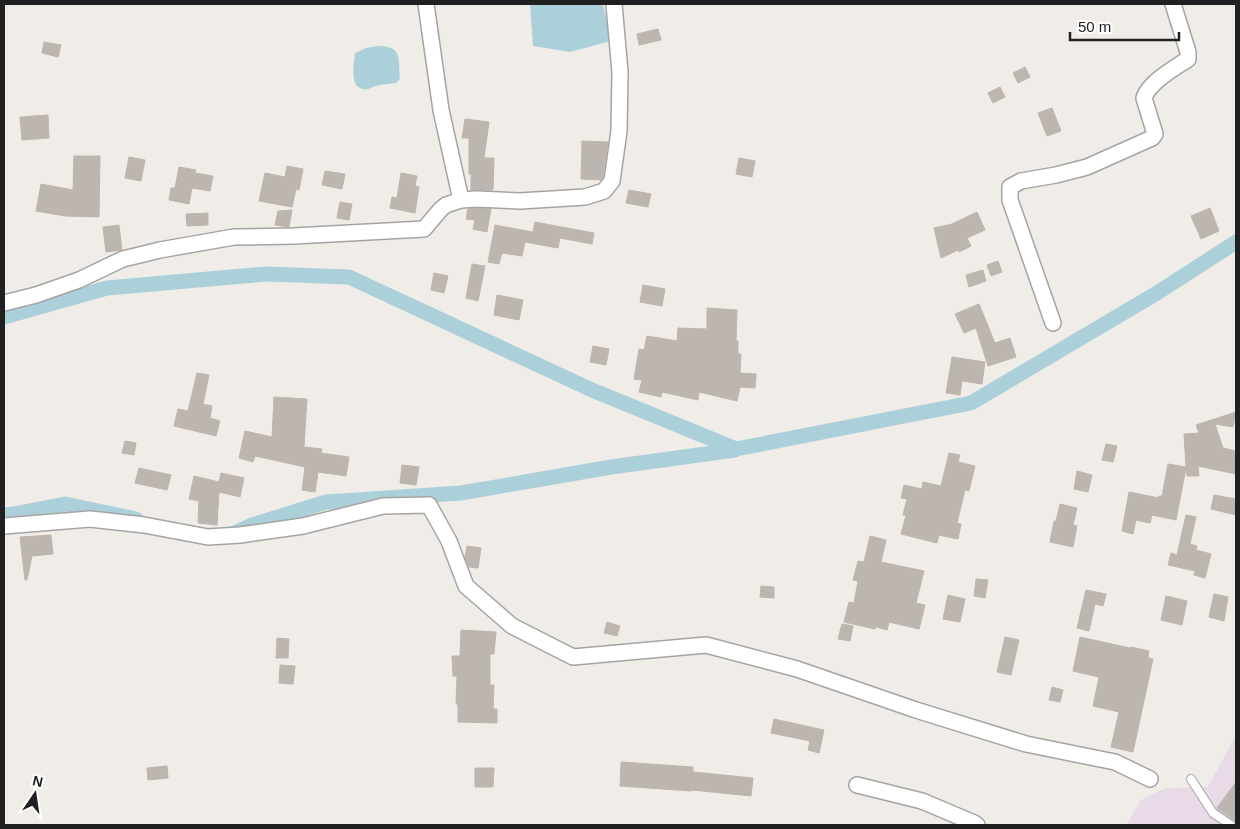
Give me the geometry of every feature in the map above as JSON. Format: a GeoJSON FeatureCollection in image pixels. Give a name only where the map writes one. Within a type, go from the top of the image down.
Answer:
{"type":"FeatureCollection","features":[{"type":"Feature","properties":{"kind":"street"},"geometry":{"type":"LineString","coordinates":[[426,4],[441,110],[462,200]]}},
{"type":"Feature","properties":{"kind":"street"},"geometry":{"type":"LineString","coordinates":[[4,303],[36,295],[79,280],[122,259],[160,250],[234,237],[294,236],[424,228],[446,205],[462,200],[520,201],[585,197],[604,190],[612,181],[619,131],[620,72],[614,4]]}},
{"type":"Feature","properties":{"kind":"street"},"geometry":{"type":"LineString","coordinates":[[1054,323],[1010,200],[1010,187],[1021,181],[1087,167],[1152,138],[1155,134],[1144,98],[1146,92],[1154,83],[1188,59],[1188,52],[1173,4]]}},
{"type":"Feature","properties":{"kind":"street"},"geometry":{"type":"LineString","coordinates":[[4,526],[90,519],[144,525],[208,537],[240,535],[303,526],[383,506],[429,505],[449,541],[466,586],[512,626],[573,657],[706,644],[797,669],[916,710],[1026,744],[1115,762],[1150,779]]}},
{"type":"Feature","properties":{"kind":"street"},"geometry":{"type":"LineString","coordinates":[[857,785],[922,801],[976,825]]}},
{"type":"Feature","properties":{"kind":"lane"},"geometry":{"type":"LineString","coordinates":[[1191,779],[1214,813],[1231,825]]}},
{"type":"Feature","properties":{"kind":"shaded area"},"geometry":{"type":"Polygon","coordinates":[[[1236,735],[1236,825],[1126,825],[1141,800],[1165,788],[1208,787],[1236,735]]]}},
{"type":"Feature","properties":{"kind":"water"},"geometry":{"type":"Polygon","coordinates":[[[530,4],[603,4],[611,41],[570,52],[533,46],[530,4]]]}},
{"type":"Feature","properties":{"kind":"water"},"geometry":{"type":"Polygon","coordinates":[[[377,46],[391,48],[398,55],[400,79],[396,83],[362,89],[355,82],[353,70],[355,53],[377,46]]]}},
{"type":"Feature","properties":{"kind":"building"},"geometry":{"type":"Polygon","coordinates":[[[658,29],[661,40],[639,45],[637,34],[658,29]]]}},
{"type":"Feature","properties":{"kind":"building"},"geometry":{"type":"Polygon","coordinates":[[[44,42],[61,45],[58,57],[42,53],[44,42]]]}},
{"type":"Feature","properties":{"kind":"building"},"geometry":{"type":"Polygon","coordinates":[[[1025,67],[1030,77],[1018,83],[1013,73],[1025,67]]]}},
{"type":"Feature","properties":{"kind":"building"},"geometry":{"type":"Polygon","coordinates":[[[1000,87],[1005,97],[993,103],[988,93],[1000,87]]]}},
{"type":"Feature","properties":{"kind":"building"},"geometry":{"type":"Polygon","coordinates":[[[1052,108],[1061,131],[1047,136],[1038,113],[1052,108]]]}},
{"type":"Feature","properties":{"kind":"building"},"geometry":{"type":"Polygon","coordinates":[[[48,115],[49,138],[22,140],[20,117],[48,115]]]}},
{"type":"Feature","properties":{"kind":"building"},"geometry":{"type":"Polygon","coordinates":[[[465,119],[489,122],[484,158],[494,158],[493,190],[471,190],[469,138],[462,138],[465,119]]]}},
{"type":"Feature","properties":{"kind":"building"},"geometry":{"type":"Polygon","coordinates":[[[582,141],[608,142],[601,180],[581,179],[582,141]]]}},
{"type":"Feature","properties":{"kind":"building"},"geometry":{"type":"Polygon","coordinates":[[[74,156],[100,156],[99,217],[65,216],[36,211],[41,184],[73,190],[74,156]]]}},
{"type":"Feature","properties":{"kind":"building"},"geometry":{"type":"Polygon","coordinates":[[[129,157],[145,160],[141,181],[125,178],[129,157]]]}},
{"type":"Feature","properties":{"kind":"building"},"geometry":{"type":"Polygon","coordinates":[[[739,158],[755,161],[752,177],[736,174],[739,158]]]}},
{"type":"Feature","properties":{"kind":"building"},"geometry":{"type":"Polygon","coordinates":[[[287,166],[303,169],[299,190],[296,189],[292,207],[259,201],[265,173],[285,177],[287,166]]]}},
{"type":"Feature","properties":{"kind":"building"},"geometry":{"type":"Polygon","coordinates":[[[179,167],[196,170],[195,173],[213,176],[210,191],[192,188],[189,204],[169,200],[171,188],[175,188],[179,167]]]}},
{"type":"Feature","properties":{"kind":"building"},"geometry":{"type":"Polygon","coordinates":[[[325,171],[345,174],[342,189],[322,185],[325,171]]]}},
{"type":"Feature","properties":{"kind":"building"},"geometry":{"type":"Polygon","coordinates":[[[401,173],[417,176],[415,186],[419,187],[415,213],[390,208],[392,197],[397,198],[401,173]]]}},
{"type":"Feature","properties":{"kind":"building"},"geometry":{"type":"Polygon","coordinates":[[[629,190],[651,194],[648,207],[626,203],[629,190]]]}},
{"type":"Feature","properties":{"kind":"building"},"geometry":{"type":"Polygon","coordinates":[[[340,202],[352,204],[349,220],[337,218],[340,202]]]}},
{"type":"Feature","properties":{"kind":"building"},"geometry":{"type":"Polygon","coordinates":[[[1210,208],[1219,231],[1201,239],[1191,216],[1210,208]]]}},
{"type":"Feature","properties":{"kind":"building"},"geometry":{"type":"Polygon","coordinates":[[[468,209],[491,209],[487,232],[473,229],[475,220],[466,219],[468,209]]]}},
{"type":"Feature","properties":{"kind":"building"},"geometry":{"type":"Polygon","coordinates":[[[292,210],[289,227],[275,225],[278,211],[292,210]]]}},
{"type":"Feature","properties":{"kind":"building"},"geometry":{"type":"Polygon","coordinates":[[[977,212],[985,230],[967,238],[971,246],[941,258],[934,228],[952,224],[977,212]]]}},
{"type":"Feature","properties":{"kind":"building"},"geometry":{"type":"Polygon","coordinates":[[[208,213],[208,225],[187,226],[186,214],[208,213]]]}},
{"type":"Feature","properties":{"kind":"building"},"geometry":{"type":"Polygon","coordinates":[[[535,222],[594,233],[592,244],[560,238],[558,248],[525,242],[522,256],[502,253],[499,264],[488,262],[495,225],[533,232],[535,222]]]}},
{"type":"Feature","properties":{"kind":"building"},"geometry":{"type":"Polygon","coordinates":[[[119,225],[122,250],[106,252],[103,227],[119,225]]]}},
{"type":"Feature","properties":{"kind":"building"},"geometry":{"type":"Polygon","coordinates":[[[998,261],[1002,272],[991,276],[987,265],[998,261]]]}},
{"type":"Feature","properties":{"kind":"building"},"geometry":{"type":"Polygon","coordinates":[[[472,264],[485,266],[478,301],[466,298],[472,264]]]}},
{"type":"Feature","properties":{"kind":"building"},"geometry":{"type":"Polygon","coordinates":[[[983,270],[986,281],[969,287],[966,275],[983,270]]]}},
{"type":"Feature","properties":{"kind":"building"},"geometry":{"type":"Polygon","coordinates":[[[434,273],[448,276],[444,293],[431,290],[434,273]]]}},
{"type":"Feature","properties":{"kind":"building"},"geometry":{"type":"Polygon","coordinates":[[[643,285],[665,289],[662,306],[640,302],[643,285]]]}},
{"type":"Feature","properties":{"kind":"building"},"geometry":{"type":"Polygon","coordinates":[[[497,295],[523,300],[519,320],[494,315],[497,295]]]}},
{"type":"Feature","properties":{"kind":"building"},"geometry":{"type":"Polygon","coordinates":[[[979,304],[995,343],[1010,338],[1016,357],[988,366],[976,328],[964,333],[955,314],[979,304]]]}},
{"type":"Feature","properties":{"kind":"building"},"geometry":{"type":"Polygon","coordinates":[[[707,308],[737,310],[736,341],[738,341],[738,354],[741,354],[740,373],[756,374],[755,388],[740,387],[737,401],[699,392],[698,400],[662,392],[661,397],[639,392],[642,380],[634,379],[639,349],[644,350],[647,336],[677,341],[678,328],[707,329],[707,308]]]}},
{"type":"Feature","properties":{"kind":"building"},"geometry":{"type":"Polygon","coordinates":[[[593,346],[609,349],[606,365],[590,362],[593,346]]]}},
{"type":"Feature","properties":{"kind":"building"},"geometry":{"type":"Polygon","coordinates":[[[952,357],[985,362],[982,384],[962,381],[960,395],[946,393],[952,357]]]}},
{"type":"Feature","properties":{"kind":"building"},"geometry":{"type":"Polygon","coordinates":[[[197,373],[209,375],[203,404],[212,406],[210,418],[220,421],[216,436],[174,426],[178,409],[188,411],[197,373]]]}},
{"type":"Feature","properties":{"kind":"building"},"geometry":{"type":"Polygon","coordinates":[[[274,397],[307,399],[304,447],[322,449],[321,453],[349,457],[346,476],[318,472],[315,492],[302,490],[305,467],[255,456],[253,462],[239,458],[245,431],[272,437],[274,397]]]}},
{"type":"Feature","properties":{"kind":"building"},"geometry":{"type":"Polygon","coordinates":[[[1236,412],[1233,427],[1215,424],[1223,448],[1236,451],[1236,474],[1198,466],[1199,476],[1187,476],[1186,468],[1176,520],[1152,515],[1150,523],[1136,520],[1133,534],[1122,531],[1129,492],[1159,498],[1159,496],[1162,496],[1168,464],[1186,467],[1184,434],[1199,433],[1196,425],[1236,412]]]}},
{"type":"Feature","properties":{"kind":"building"},"geometry":{"type":"Polygon","coordinates":[[[125,441],[136,443],[134,455],[122,453],[125,441]]]}},
{"type":"Feature","properties":{"kind":"building"},"geometry":{"type":"Polygon","coordinates":[[[1106,444],[1117,446],[1113,462],[1102,460],[1106,444]]]}},
{"type":"Feature","properties":{"kind":"building"},"geometry":{"type":"Polygon","coordinates":[[[949,453],[960,455],[958,462],[975,466],[969,491],[965,490],[957,523],[961,524],[958,539],[939,535],[937,543],[901,534],[906,515],[903,515],[907,499],[901,498],[904,485],[922,489],[923,482],[941,486],[949,453]]]}},
{"type":"Feature","properties":{"kind":"building"},"geometry":{"type":"Polygon","coordinates":[[[402,465],[419,467],[416,485],[400,483],[402,465]]]}},
{"type":"Feature","properties":{"kind":"building"},"geometry":{"type":"Polygon","coordinates":[[[139,468],[171,475],[167,490],[135,483],[139,468]]]}},
{"type":"Feature","properties":{"kind":"building"},"geometry":{"type":"Polygon","coordinates":[[[1077,471],[1092,475],[1088,492],[1074,489],[1077,471]]]}},
{"type":"Feature","properties":{"kind":"building"},"geometry":{"type":"Polygon","coordinates":[[[221,473],[244,478],[240,497],[219,492],[217,525],[198,523],[199,501],[189,499],[194,476],[219,482],[221,473]]]}},
{"type":"Feature","properties":{"kind":"building"},"geometry":{"type":"Polygon","coordinates":[[[1214,495],[1236,499],[1236,515],[1211,509],[1214,495]]]}},
{"type":"Feature","properties":{"kind":"building"},"geometry":{"type":"Polygon","coordinates":[[[1060,504],[1077,508],[1073,525],[1077,526],[1073,547],[1050,542],[1060,504]]]}},
{"type":"Feature","properties":{"kind":"building"},"geometry":{"type":"Polygon","coordinates":[[[1186,515],[1196,517],[1190,544],[1197,546],[1196,550],[1211,554],[1205,578],[1194,575],[1195,571],[1168,565],[1171,553],[1177,555],[1186,515]]]}},
{"type":"Feature","properties":{"kind":"building"},"geometry":{"type":"Polygon","coordinates":[[[51,535],[53,554],[32,556],[27,580],[25,580],[20,537],[51,535]]]}},
{"type":"Feature","properties":{"kind":"building"},"geometry":{"type":"Polygon","coordinates":[[[870,536],[886,540],[881,562],[924,571],[916,603],[925,605],[919,629],[889,622],[887,630],[844,622],[849,602],[854,603],[858,581],[853,580],[858,561],[864,562],[870,536]]]}},
{"type":"Feature","properties":{"kind":"building"},"geometry":{"type":"Polygon","coordinates":[[[467,546],[481,548],[478,568],[469,567],[465,557],[467,546]]]}},
{"type":"Feature","properties":{"kind":"building"},"geometry":{"type":"Polygon","coordinates":[[[976,579],[988,580],[985,598],[974,596],[976,579]]]}},
{"type":"Feature","properties":{"kind":"building"},"geometry":{"type":"Polygon","coordinates":[[[761,586],[774,587],[774,598],[760,597],[761,586]]]}},
{"type":"Feature","properties":{"kind":"building"},"geometry":{"type":"Polygon","coordinates":[[[1086,590],[1106,594],[1103,606],[1095,604],[1089,631],[1077,628],[1086,590]]]}},
{"type":"Feature","properties":{"kind":"building"},"geometry":{"type":"Polygon","coordinates":[[[1214,594],[1228,597],[1224,621],[1209,617],[1214,594]]]}},
{"type":"Feature","properties":{"kind":"building"},"geometry":{"type":"Polygon","coordinates":[[[948,595],[965,599],[960,622],[943,619],[948,595]]]}},
{"type":"Feature","properties":{"kind":"building"},"geometry":{"type":"Polygon","coordinates":[[[1166,596],[1187,601],[1182,625],[1161,620],[1166,596]]]}},
{"type":"Feature","properties":{"kind":"building"},"geometry":{"type":"Polygon","coordinates":[[[607,622],[620,626],[617,636],[604,633],[607,622]]]}},
{"type":"Feature","properties":{"kind":"building"},"geometry":{"type":"Polygon","coordinates":[[[842,624],[853,626],[850,641],[838,639],[842,624]]]}},
{"type":"Feature","properties":{"kind":"building"},"geometry":{"type":"Polygon","coordinates":[[[461,630],[496,632],[494,654],[490,654],[490,685],[494,685],[493,709],[497,709],[497,723],[458,722],[458,704],[456,704],[457,676],[453,676],[452,656],[460,656],[461,630]]]}},
{"type":"Feature","properties":{"kind":"building"},"geometry":{"type":"Polygon","coordinates":[[[1005,637],[1019,640],[1011,675],[997,672],[1005,637]]]}},
{"type":"Feature","properties":{"kind":"building"},"geometry":{"type":"Polygon","coordinates":[[[1080,637],[1149,651],[1148,658],[1153,659],[1133,752],[1111,747],[1119,712],[1093,706],[1099,677],[1073,671],[1080,637]]]}},
{"type":"Feature","properties":{"kind":"building"},"geometry":{"type":"Polygon","coordinates":[[[277,638],[289,639],[288,658],[276,658],[277,638]]]}},
{"type":"Feature","properties":{"kind":"building"},"geometry":{"type":"Polygon","coordinates":[[[280,665],[295,666],[293,684],[279,683],[280,665]]]}},
{"type":"Feature","properties":{"kind":"building"},"geometry":{"type":"Polygon","coordinates":[[[1052,687],[1063,690],[1060,702],[1049,700],[1052,687]]]}},
{"type":"Feature","properties":{"kind":"building"},"geometry":{"type":"Polygon","coordinates":[[[774,719],[824,730],[819,753],[808,750],[810,741],[771,733],[774,719]]]}},
{"type":"Feature","properties":{"kind":"building"},"geometry":{"type":"Polygon","coordinates":[[[621,762],[693,767],[693,772],[753,778],[751,796],[620,786],[621,762]]]}},
{"type":"Feature","properties":{"kind":"building"},"geometry":{"type":"Polygon","coordinates":[[[167,766],[168,778],[148,780],[147,768],[167,766]]]}},
{"type":"Feature","properties":{"kind":"building"},"geometry":{"type":"Polygon","coordinates":[[[475,768],[494,768],[493,787],[475,787],[475,768]]]}},
{"type":"Feature","properties":{"kind":"building"},"geometry":{"type":"Polygon","coordinates":[[[1236,782],[1236,823],[1217,808],[1236,782]]]}},
{"type":"Feature","properties":{"kind":"waterway"},"geometry":{"type":"LineString","coordinates":[[4,317],[107,288],[266,274],[349,277],[592,390],[736,449],[971,403],[1157,293],[1236,242]]}},
{"type":"Feature","properties":{"kind":"waterway"},"geometry":{"type":"LineString","coordinates":[[232,534],[252,525],[326,502],[461,493],[611,467],[735,450]]}},
{"type":"Feature","properties":{"kind":"waterway"},"geometry":{"type":"LineString","coordinates":[[4,515],[65,504],[136,519]]}}]}
